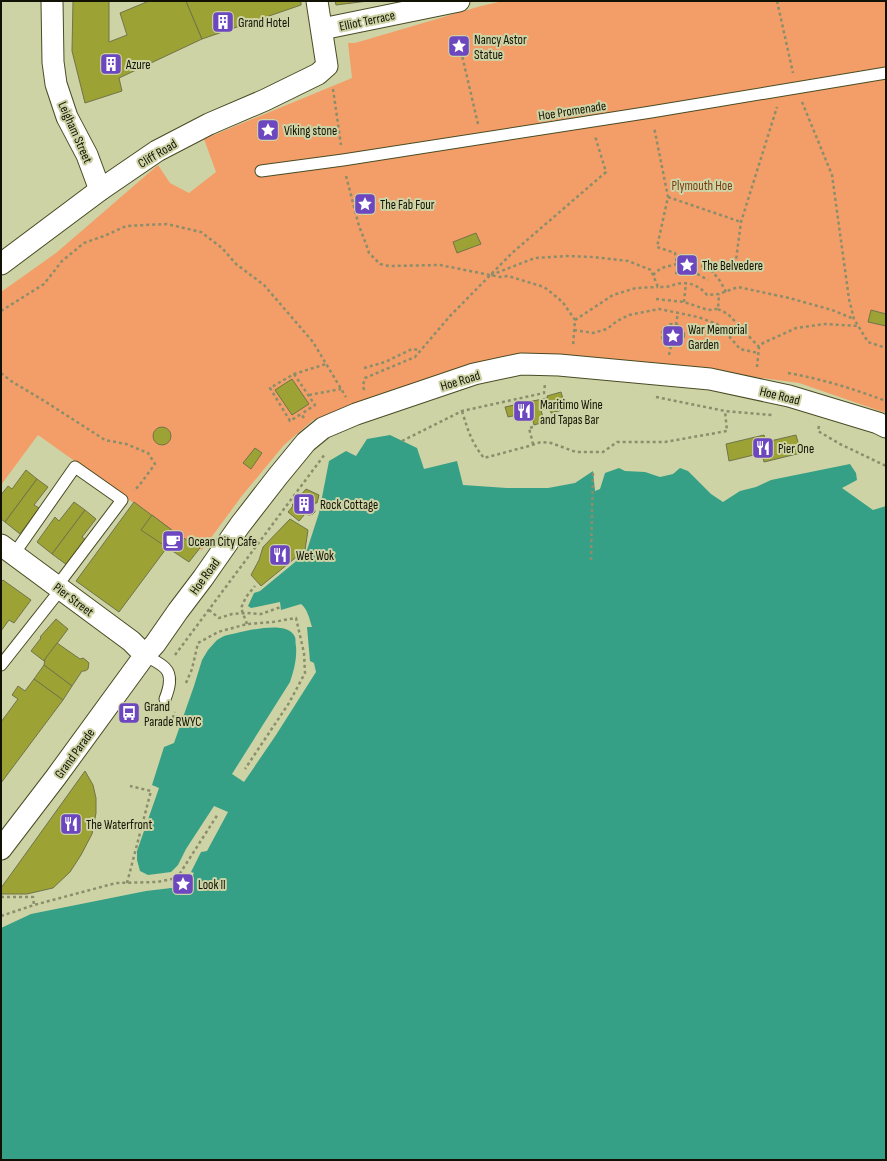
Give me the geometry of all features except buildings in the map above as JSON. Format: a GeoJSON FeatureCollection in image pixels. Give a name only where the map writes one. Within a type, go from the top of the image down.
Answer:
{"type":"FeatureCollection","features":[{"type":"Feature","properties":{"kind":"street","name":"Leigham Street"},"geometry":{"type":"LineString","coordinates":[[52,1],[53,62],[56,84],[67,117],[87,155],[100,190]]}},
{"type":"Feature","properties":{"kind":"street"},"geometry":{"type":"LineString","coordinates":[[317,1],[322,29],[323,70]]}},
{"type":"Feature","properties":{"kind":"street","name":"Elliot Terrace"},"geometry":{"type":"LineString","coordinates":[[322,29],[460,1]]}},
{"type":"Feature","properties":{"kind":"street","name":"Cliff Road"},"geometry":{"type":"LineString","coordinates":[[1,264],[100,190],[157,151],[209,124],[265,100],[323,70]]}},
{"type":"Feature","properties":{"kind":"street","name":"Hoe Road"},"geometry":{"type":"LineString","coordinates":[[145,656],[240,525],[306,442],[323,428],[356,414],[474,374],[521,364],[572,366],[710,379],[789,396],[886,427]]}},
{"type":"Feature","properties":{"kind":"street","name":"Pier Street"},"geometry":{"type":"LineString","coordinates":[[7,550],[131,641],[145,656]]}},
{"type":"Feature","properties":{"kind":"street","name":"Grand Parade"},"geometry":{"type":"LineString","coordinates":[[1,849],[145,656]]}},
{"type":"Feature","properties":{"kind":"lane","name":"Hoe Promenade"},"geometry":{"type":"LineString","coordinates":[[261,171],[590,122],[886,73]]}},
{"type":"Feature","properties":{"kind":"lane"},"geometry":{"type":"LineString","coordinates":[[1,665],[59,588],[122,500],[75,467],[7,550]]}},
{"type":"Feature","properties":{"kind":"lane"},"geometry":{"type":"LineString","coordinates":[[145,656],[165,668],[170,678],[169,689],[165,699]]}},
{"type":"Feature","properties":{"kind":"path"},"geometry":{"type":"LineString","coordinates":[[778,1],[796,88],[832,175],[854,319],[868,342],[886,348]]}},
{"type":"Feature","properties":{"kind":"path"},"geometry":{"type":"LineString","coordinates":[[461,51],[482,138]]}},
{"type":"Feature","properties":{"kind":"path"},"geometry":{"type":"LineString","coordinates":[[323,70],[333,86],[343,160],[359,226],[370,253],[380,264],[389,266],[440,265],[500,277],[508,276],[544,287],[564,304],[575,320],[573,349]]}},
{"type":"Feature","properties":{"kind":"path"},"geometry":{"type":"LineString","coordinates":[[713,272],[720,264],[734,264],[736,260],[741,222],[782,91]]}},
{"type":"Feature","properties":{"kind":"path"},"geometry":{"type":"LineString","coordinates":[[651,112],[668,197],[657,247],[675,254],[677,264]]}},
{"type":"Feature","properties":{"kind":"path"},"geometry":{"type":"LineString","coordinates":[[1,311],[44,284],[62,261],[84,243],[126,226],[167,224],[201,232],[222,248],[236,264],[264,285],[313,342],[356,414],[366,398],[362,385],[365,378],[415,357],[450,316],[512,253],[606,172],[590,122]]}},
{"type":"Feature","properties":{"kind":"path"},"geometry":{"type":"LineString","coordinates":[[668,197],[741,222]]}},
{"type":"Feature","properties":{"kind":"path"},"geometry":{"type":"LineString","coordinates":[[490,275],[535,258],[577,256],[628,262],[651,270],[658,287]]}},
{"type":"Feature","properties":{"kind":"path"},"geometry":{"type":"LineString","coordinates":[[653,275],[661,268],[677,264],[702,266],[713,272],[726,292]]}},
{"type":"Feature","properties":{"kind":"path"},"geometry":{"type":"LineString","coordinates":[[692,271],[694,265]]}},
{"type":"Feature","properties":{"kind":"path"},"geometry":{"type":"LineString","coordinates":[[675,273],[692,271],[708,280]]}},
{"type":"Feature","properties":{"kind":"path"},"geometry":{"type":"LineString","coordinates":[[575,320],[613,295],[636,288],[671,286],[686,283],[695,284],[704,290],[707,295],[719,294],[738,288],[789,298],[832,310],[854,319]]}},
{"type":"Feature","properties":{"kind":"path"},"geometry":{"type":"LineString","coordinates":[[684,302],[686,283]]}},
{"type":"Feature","properties":{"kind":"path"},"geometry":{"type":"LineString","coordinates":[[718,309],[719,294]]}},
{"type":"Feature","properties":{"kind":"path"},"geometry":{"type":"LineString","coordinates":[[656,300],[684,302],[708,310],[718,309],[728,314],[759,347]]}},
{"type":"Feature","properties":{"kind":"path"},"geometry":{"type":"LineString","coordinates":[[574,330],[593,333],[607,329],[617,321],[629,315],[646,310],[659,309],[698,317],[717,324],[740,349],[758,353]]}},
{"type":"Feature","properties":{"kind":"path"},"geometry":{"type":"LineString","coordinates":[[676,325],[678,312]]}},
{"type":"Feature","properties":{"kind":"path"},"geometry":{"type":"LineString","coordinates":[[757,367],[759,347],[763,343],[796,328],[825,324],[859,326]]}},
{"type":"Feature","properties":{"kind":"path"},"geometry":{"type":"LineString","coordinates":[[669,325],[676,325],[684,331],[684,338],[680,344],[669,346],[664,341],[664,330],[669,325]]}},
{"type":"Feature","properties":{"kind":"path"},"geometry":{"type":"LineString","coordinates":[[364,368],[385,362],[412,349],[420,350]]}},
{"type":"Feature","properties":{"kind":"path"},"geometry":{"type":"LineString","coordinates":[[294,374],[315,405],[290,421],[270,388],[294,374],[326,364]]}},
{"type":"Feature","properties":{"kind":"path"},"geometry":{"type":"LineString","coordinates":[[1,373],[11,381],[105,440],[126,444],[148,453],[155,464],[135,490]]}},
{"type":"Feature","properties":{"kind":"path"},"geometry":{"type":"LineString","coordinates":[[402,441],[462,411],[544,393],[545,383],[538,384]]}},
{"type":"Feature","properties":{"kind":"path"},"geometry":{"type":"LineString","coordinates":[[309,395],[341,389]]}},
{"type":"Feature","properties":{"kind":"path"},"geometry":{"type":"LineString","coordinates":[[655,396],[726,411],[779,416]]}},
{"type":"Feature","properties":{"kind":"path"},"geometry":{"type":"LineString","coordinates":[[462,411],[471,439],[484,458],[541,442],[551,443],[576,452],[603,452],[616,442],[665,442],[727,431],[726,411]]}},
{"type":"Feature","properties":{"kind":"path"},"geometry":{"type":"LineString","coordinates":[[301,414],[315,435]]}},
{"type":"Feature","properties":{"kind":"path"},"geometry":{"type":"LineString","coordinates":[[533,427],[529,428],[534,444]]}},
{"type":"Feature","properties":{"kind":"path"},"geometry":{"type":"LineString","coordinates":[[818,431],[840,444],[886,466]]}},
{"type":"Feature","properties":{"kind":"path"},"geometry":{"type":"LineString","coordinates":[[165,668],[327,452]]}},
{"type":"Feature","properties":{"kind":"path"},"geometry":{"type":"LineString","coordinates":[[591,560],[593,471]]}},
{"type":"Feature","properties":{"kind":"path"},"geometry":{"type":"LineString","coordinates":[[247,624],[241,608],[246,596],[255,586]]}},
{"type":"Feature","properties":{"kind":"path"},"geometry":{"type":"LineString","coordinates":[[209,610],[218,618],[244,613],[261,614],[281,607]]}},
{"type":"Feature","properties":{"kind":"path"},"geometry":{"type":"LineString","coordinates":[[184,689],[192,669],[198,643],[218,632],[247,624],[296,618],[304,653],[305,673],[289,703],[245,769]]}},
{"type":"Feature","properties":{"kind":"path"},"geometry":{"type":"LineString","coordinates":[[158,718],[171,722],[176,709]]}},
{"type":"Feature","properties":{"kind":"path"},"geometry":{"type":"LineString","coordinates":[[127,883],[151,791],[130,786]]}},
{"type":"Feature","properties":{"kind":"path"},"geometry":{"type":"LineString","coordinates":[[1,916],[34,905],[116,883],[157,882],[177,878],[218,814]]}},
{"type":"Feature","properties":{"kind":"path"},"geometry":{"type":"LineString","coordinates":[[1,897],[33,897],[34,905]]}},
{"type":"Feature","properties":{"kind":"green space","name":"Plymouth Hoe"},"geometry":{"type":"Polygon","coordinates":[[[503,1],[886,1],[886,413],[799,383],[636,361],[570,359],[376,398],[313,420],[284,445],[241,497],[202,550],[177,534],[38,435],[1,485],[1,292],[56,253],[158,165],[170,183],[189,193],[216,172],[204,139],[352,78],[348,43],[355,43],[503,1]]]}},
{"type":"Feature","properties":{"kind":"water"},"geometry":{"type":"Polygon","coordinates":[[[390,435],[417,448],[424,469],[457,461],[463,485],[507,488],[548,488],[575,483],[593,471],[595,491],[600,489],[605,473],[619,468],[625,471],[645,472],[660,477],[673,474],[680,468],[688,471],[711,494],[723,502],[740,491],[756,487],[771,480],[850,464],[856,473],[857,480],[842,488],[873,510],[886,506],[886,1160],[1,1160],[1,928],[31,914],[146,891],[188,886],[194,873],[191,872],[201,852],[207,851],[228,812],[214,806],[186,849],[178,865],[171,872],[148,875],[140,871],[137,860],[137,851],[159,788],[152,785],[164,747],[174,743],[202,660],[217,640],[224,636],[262,628],[283,628],[290,631],[295,638],[296,660],[290,682],[232,774],[244,782],[316,672],[314,663],[310,661],[307,627],[312,627],[307,612],[301,604],[281,610],[280,602],[251,608],[248,606],[254,593],[260,591],[306,553],[319,513],[329,461],[346,451],[356,456],[367,439],[390,435]]]}},
{"type":"Feature","properties":{"kind":"place","name":"Grand Hotel"},"geometry":{"type":"Point","coordinates":[223,22]}},
{"type":"Feature","properties":{"kind":"place","name":"Nancy Astor Statue"},"geometry":{"type":"Point","coordinates":[459,46]}},
{"type":"Feature","properties":{"kind":"place","name":"Azure"},"geometry":{"type":"Point","coordinates":[111,64]}},
{"type":"Feature","properties":{"kind":"place","name":"Viking stone"},"geometry":{"type":"Point","coordinates":[268,130]}},
{"type":"Feature","properties":{"kind":"place","name":"The Fab Four"},"geometry":{"type":"Point","coordinates":[365,204]}},
{"type":"Feature","properties":{"kind":"place","name":"The Belvedere"},"geometry":{"type":"Point","coordinates":[687,265]}},
{"type":"Feature","properties":{"kind":"place","name":"War Memorial Garden"},"geometry":{"type":"Point","coordinates":[673,336]}},
{"type":"Feature","properties":{"kind":"place","name":"Maritimo Wine and Tapas Bar"},"geometry":{"type":"Point","coordinates":[524,411]}},
{"type":"Feature","properties":{"kind":"place","name":"Pier One"},"geometry":{"type":"Point","coordinates":[763,448]}},
{"type":"Feature","properties":{"kind":"place","name":"Rock Cottage"},"geometry":{"type":"Point","coordinates":[304,504]}},
{"type":"Feature","properties":{"kind":"place","name":"Ocean City Cafe"},"geometry":{"type":"Point","coordinates":[173,541]}},
{"type":"Feature","properties":{"kind":"place","name":"Wet Wok"},"geometry":{"type":"Point","coordinates":[280,555]}},
{"type":"Feature","properties":{"kind":"place","name":"Grand Parade RWYC"},"geometry":{"type":"Point","coordinates":[129,713]}},
{"type":"Feature","properties":{"kind":"place","name":"The Waterfront"},"geometry":{"type":"Point","coordinates":[71,824]}},
{"type":"Feature","properties":{"kind":"place","name":"Look II"},"geometry":{"type":"Point","coordinates":[183,884]}}]}
